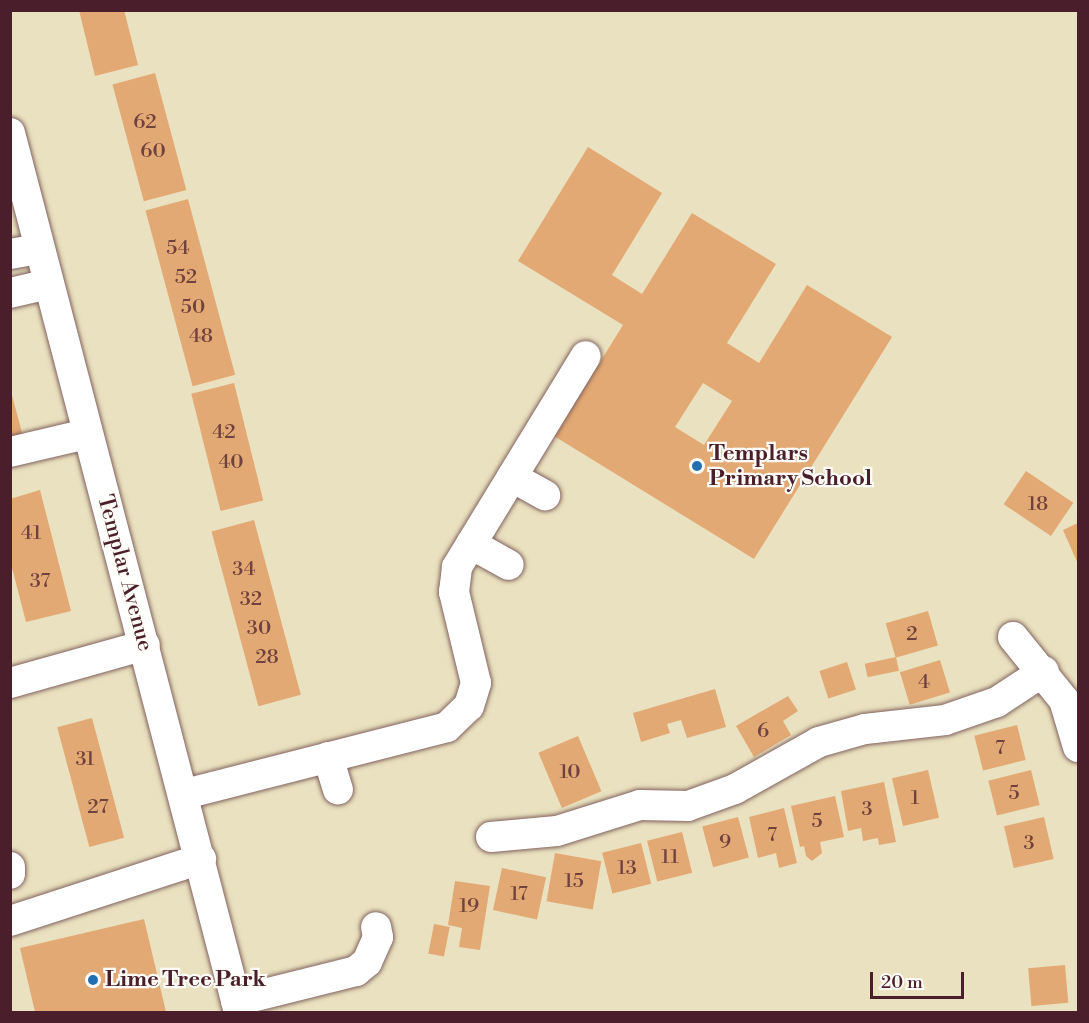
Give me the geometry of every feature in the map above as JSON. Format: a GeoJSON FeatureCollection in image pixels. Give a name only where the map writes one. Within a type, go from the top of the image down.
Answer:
{"type":"FeatureCollection","features":[{"type":"Feature","properties":{"kind":"street","name":"Templar Avenue"},"geometry":{"type":"LineString","coordinates":[[10,133],[25,252],[48,284],[185,794],[237,1007]]}},
{"type":"Feature","properties":{"kind":"street"},"geometry":{"type":"LineString","coordinates":[[10,293],[48,284]]}},
{"type":"Feature","properties":{"kind":"street"},"geometry":{"type":"LineString","coordinates":[[185,794],[447,727],[469,706],[476,683],[454,592],[457,567],[586,356]]}},
{"type":"Feature","properties":{"kind":"street"},"geometry":{"type":"LineString","coordinates":[[10,452],[87,434]]}},
{"type":"Feature","properties":{"kind":"street"},"geometry":{"type":"LineString","coordinates":[[512,477],[545,495]]}},
{"type":"Feature","properties":{"kind":"street"},"geometry":{"type":"LineString","coordinates":[[471,544],[509,565]]}},
{"type":"Feature","properties":{"kind":"street"},"geometry":{"type":"LineString","coordinates":[[1013,637],[1044,671],[1064,700],[1078,747]]}},
{"type":"Feature","properties":{"kind":"street"},"geometry":{"type":"LineString","coordinates":[[10,682],[145,645]]}},
{"type":"Feature","properties":{"kind":"street"},"geometry":{"type":"LineString","coordinates":[[491,837],[557,831],[640,806],[688,806],[735,789],[819,742],[865,729],[945,720],[997,702],[1044,671]]}},
{"type":"Feature","properties":{"kind":"street"},"geometry":{"type":"LineString","coordinates":[[328,757],[338,790]]}},
{"type":"Feature","properties":{"kind":"street"},"geometry":{"type":"LineString","coordinates":[[10,921],[201,859]]}},
{"type":"Feature","properties":{"kind":"street"},"geometry":{"type":"LineString","coordinates":[[10,867],[10,874]]}},
{"type":"Feature","properties":{"kind":"street"},"geometry":{"type":"LineString","coordinates":[[237,1007],[356,971],[367,962],[378,937],[376,927]]}},
{"type":"Feature","properties":{"kind":"building"},"geometry":{"type":"Polygon","coordinates":[[[79,10],[124,10],[138,65],[95,76],[79,10]]]}},
{"type":"Feature","properties":{"kind":"building"},"geometry":{"type":"Polygon","coordinates":[[[155,73],[186,190],[144,201],[112,84],[155,73]]]}},
{"type":"Feature","properties":{"kind":"building"},"geometry":{"type":"Polygon","coordinates":[[[588,147],[662,193],[612,275],[642,294],[692,213],[776,264],[727,343],[759,363],[807,285],[892,337],[754,559],[554,436],[623,325],[518,261],[588,147]],[[703,383],[675,427],[704,445],[732,401],[703,383]]]}},
{"type":"Feature","properties":{"kind":"building"},"geometry":{"type":"Polygon","coordinates":[[[188,199],[235,375],[193,386],[145,210],[188,199]]]}},
{"type":"Feature","properties":{"kind":"building"},"geometry":{"type":"Polygon","coordinates":[[[234,383],[263,500],[221,511],[191,394],[234,383]]]}},
{"type":"Feature","properties":{"kind":"building"},"geometry":{"type":"Polygon","coordinates":[[[10,388],[24,440],[10,443],[10,388]]]}},
{"type":"Feature","properties":{"kind":"building"},"geometry":{"type":"Polygon","coordinates":[[[1026,471],[1073,503],[1051,536],[1004,504],[1026,471]]]}},
{"type":"Feature","properties":{"kind":"building"},"geometry":{"type":"Polygon","coordinates":[[[40,490],[71,611],[26,622],[10,560],[10,499],[40,490]]]}},
{"type":"Feature","properties":{"kind":"building"},"geometry":{"type":"Polygon","coordinates":[[[254,520],[301,695],[258,706],[211,531],[254,520]]]}},
{"type":"Feature","properties":{"kind":"building"},"geometry":{"type":"Polygon","coordinates":[[[1078,523],[1078,564],[1063,530],[1078,523]]]}},
{"type":"Feature","properties":{"kind":"building"},"geometry":{"type":"Polygon","coordinates":[[[928,611],[938,646],[896,658],[886,623],[928,611]]]}},
{"type":"Feature","properties":{"kind":"building"},"geometry":{"type":"Polygon","coordinates":[[[896,657],[899,671],[868,677],[865,664],[896,657]]]}},
{"type":"Feature","properties":{"kind":"building"},"geometry":{"type":"Polygon","coordinates":[[[940,660],[950,693],[910,705],[900,672],[940,660]]]}},
{"type":"Feature","properties":{"kind":"building"},"geometry":{"type":"Polygon","coordinates":[[[847,662],[856,690],[828,699],[819,671],[847,662]]]}},
{"type":"Feature","properties":{"kind":"building"},"geometry":{"type":"Polygon","coordinates":[[[715,689],[726,727],[687,738],[681,720],[667,724],[670,733],[641,742],[633,713],[715,689]]]}},
{"type":"Feature","properties":{"kind":"building"},"geometry":{"type":"Polygon","coordinates":[[[788,696],[798,711],[783,721],[791,735],[754,757],[736,726],[788,696]]]}},
{"type":"Feature","properties":{"kind":"building"},"geometry":{"type":"Polygon","coordinates":[[[92,718],[124,838],[89,847],[57,727],[92,718]]]}},
{"type":"Feature","properties":{"kind":"building"},"geometry":{"type":"Polygon","coordinates":[[[1017,725],[1026,760],[983,771],[974,736],[1017,725]]]}},
{"type":"Feature","properties":{"kind":"building"},"geometry":{"type":"Polygon","coordinates":[[[578,736],[601,791],[562,808],[538,753],[578,736]]]}},
{"type":"Feature","properties":{"kind":"building"},"geometry":{"type":"Polygon","coordinates":[[[928,770],[939,818],[903,826],[892,778],[928,770]]]}},
{"type":"Feature","properties":{"kind":"building"},"geometry":{"type":"Polygon","coordinates":[[[1031,770],[1040,805],[997,816],[988,781],[1031,770]]]}},
{"type":"Feature","properties":{"kind":"building"},"geometry":{"type":"Polygon","coordinates":[[[884,782],[896,842],[879,845],[878,838],[863,841],[861,828],[848,831],[841,791],[884,782]]]}},
{"type":"Feature","properties":{"kind":"building"},"geometry":{"type":"Polygon","coordinates":[[[835,796],[844,837],[820,842],[822,853],[812,861],[806,856],[804,846],[800,847],[791,806],[835,796]]]}},
{"type":"Feature","properties":{"kind":"building"},"geometry":{"type":"Polygon","coordinates":[[[784,808],[797,863],[779,868],[776,853],[758,858],[749,817],[784,808]]]}},
{"type":"Feature","properties":{"kind":"building"},"geometry":{"type":"Polygon","coordinates":[[[738,817],[749,858],[713,867],[702,827],[738,817]]]}},
{"type":"Feature","properties":{"kind":"building"},"geometry":{"type":"Polygon","coordinates":[[[1044,817],[1054,859],[1014,868],[1004,826],[1044,817]]]}},
{"type":"Feature","properties":{"kind":"building"},"geometry":{"type":"Polygon","coordinates":[[[682,832],[692,873],[657,881],[647,841],[682,832]]]}},
{"type":"Feature","properties":{"kind":"building"},"geometry":{"type":"Polygon","coordinates":[[[641,843],[651,884],[612,893],[602,853],[641,843]]]}},
{"type":"Feature","properties":{"kind":"building"},"geometry":{"type":"Polygon","coordinates":[[[555,853],[601,861],[593,909],[546,901],[555,853]]]}},
{"type":"Feature","properties":{"kind":"building"},"geometry":{"type":"Polygon","coordinates":[[[502,868],[546,877],[537,919],[493,910],[502,868]]]}},
{"type":"Feature","properties":{"kind":"building"},"geometry":{"type":"Polygon","coordinates":[[[455,881],[490,886],[480,950],[459,947],[462,928],[448,925],[455,881]]]}},
{"type":"Feature","properties":{"kind":"building","name":"Lime Tree Park"},"geometry":{"type":"Polygon","coordinates":[[[144,919],[166,1012],[35,1012],[20,948],[144,919]]]}},
{"type":"Feature","properties":{"kind":"building"},"geometry":{"type":"Polygon","coordinates":[[[434,924],[450,927],[444,957],[428,953],[434,924]]]}},
{"type":"Feature","properties":{"kind":"building"},"geometry":{"type":"Polygon","coordinates":[[[1065,965],[1068,1003],[1031,1006],[1028,968],[1065,965]]]}},
{"type":"Feature","properties":{"kind":"place","name":"Templars Primary School"},"geometry":{"type":"Point","coordinates":[697,466]}},
{"type":"Feature","properties":{"kind":"place","name":"Lime Tree Park"},"geometry":{"type":"Point","coordinates":[93,980]}}]}
